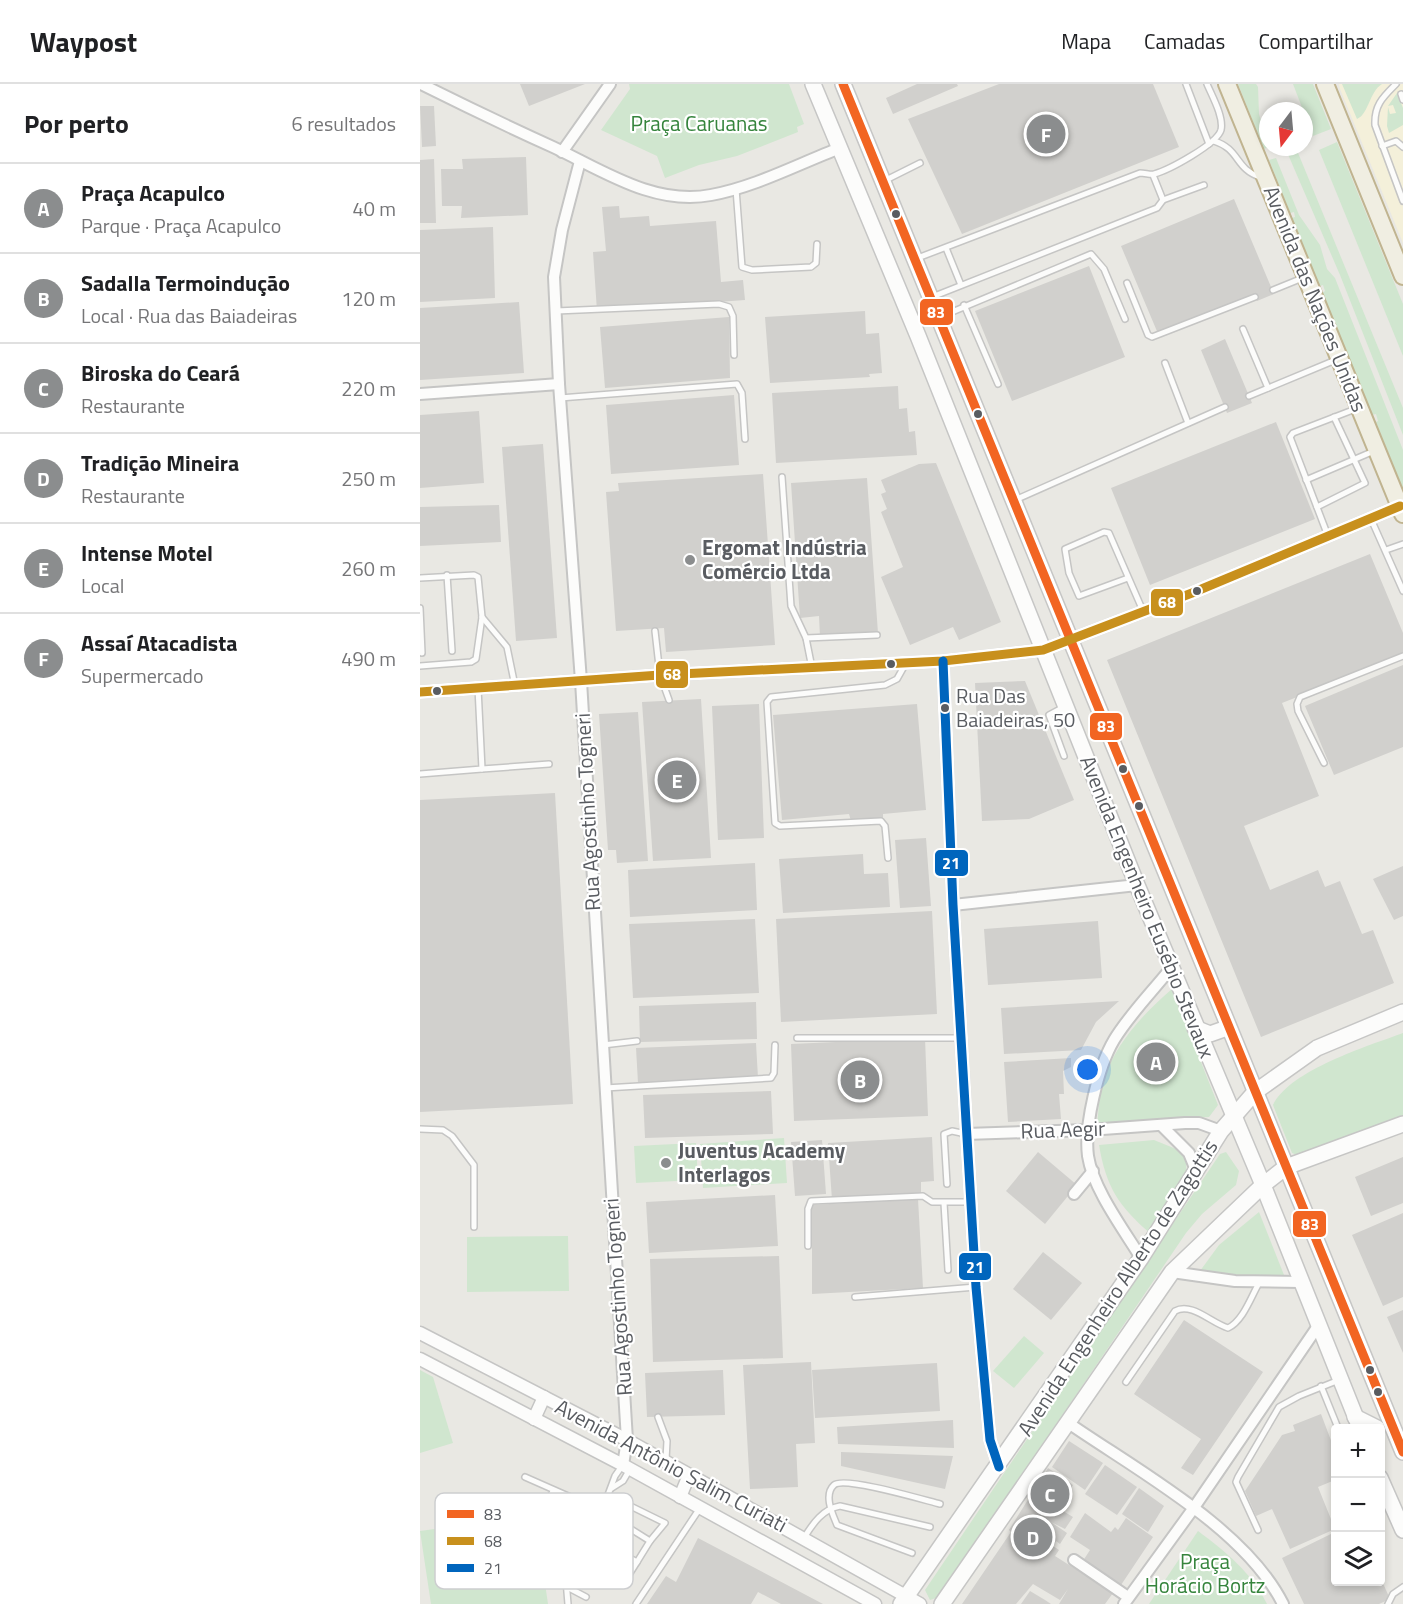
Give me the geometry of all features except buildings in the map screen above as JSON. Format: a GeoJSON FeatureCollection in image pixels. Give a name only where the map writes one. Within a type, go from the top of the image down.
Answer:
{"type":"FeatureCollection","features":[{"type":"Feature","properties":{"kind":"highway"},"geometry":{"type":"LineString","coordinates":[[1325,84],[1403,276]]}},
{"type":"Feature","properties":{"kind":"highway","name":"Avenida das Nações Unidas"},"geometry":{"type":"LineString","coordinates":[[1228,85],[1401,510]]}},
{"type":"Feature","properties":{"kind":"main road","name":"Avenida Engenheiro Eusébio Stevaux"},"geometry":{"type":"LineString","coordinates":[[813,84],[893,274],[1137,885],[1263,1185],[1358,1423]]}},
{"type":"Feature","properties":{"kind":"main road","name":"Avenida Engenheiro Eusébio Stevaux"},"geometry":{"type":"LineString","coordinates":[[847,86],[882,181],[1227,1028],[1286,1167],[1388,1427],[1403,1452]]}},
{"type":"Feature","properties":{"kind":"main road"},"geometry":{"type":"LineString","coordinates":[[893,274],[899,282],[909,284],[918,278],[917,264]]}},
{"type":"Feature","properties":{"kind":"main road"},"geometry":{"type":"LineString","coordinates":[[918,336],[919,325],[925,320],[940,322]]}},
{"type":"Feature","properties":{"kind":"main road","name":"Avenida Engenheiro Alberto de Zagottis"},"geometry":{"type":"LineString","coordinates":[[904,1599],[999,1467],[1142,1258],[1221,1131],[1255,1092],[1317,1048],[1403,1012]]}},
{"type":"Feature","properties":{"kind":"main road"},"geometry":{"type":"LineString","coordinates":[[1196,1028],[1210,1034],[1227,1028]]}},
{"type":"Feature","properties":{"kind":"main road","name":"Avenida Engenheiro Alberto de Zagottis"},"geometry":{"type":"LineString","coordinates":[[942,1604],[1172,1272],[1263,1185],[1286,1167],[1403,1124]]}},
{"type":"Feature","properties":{"kind":"main road"},"geometry":{"type":"LineString","coordinates":[[1358,1423],[1388,1427]]}},
{"type":"Feature","properties":{"kind":"main road"},"geometry":{"type":"LineString","coordinates":[[1385,1489],[1403,1530]]}},
{"type":"Feature","properties":{"kind":"street"},"geometry":{"type":"LineString","coordinates":[[421,84],[580,161],[638,187],[670,196],[706,196],[736,189],[840,148]]}},
{"type":"Feature","properties":{"kind":"street"},"geometry":{"type":"LineString","coordinates":[[562,152],[610,84]]}},
{"type":"Feature","properties":{"kind":"street","name":"Rua Agostinho Togneri"},"geometry":{"type":"LineString","coordinates":[[580,161],[557,256],[556,311],[627,1440],[626,1467]]}},
{"type":"Feature","properties":{"kind":"street"},"geometry":{"type":"LineString","coordinates":[[420,394],[559,384]]}},
{"type":"Feature","properties":{"kind":"street"},"geometry":{"type":"LineString","coordinates":[[420,692],[660,675],[943,661],[1043,650],[1143,612],[1371,519],[1401,510]]}},
{"type":"Feature","properties":{"kind":"street"},"geometry":{"type":"LineString","coordinates":[[943,661],[953,905],[970,1202],[990,1440],[999,1467]]}},
{"type":"Feature","properties":{"kind":"street"},"geometry":{"type":"LineString","coordinates":[[953,905],[1137,885]]}},
{"type":"Feature","properties":{"kind":"street"},"geometry":{"type":"LineString","coordinates":[[1142,1258],[1113,1212],[1093,1171],[1088,1157],[1089,1130],[1098,1080],[1114,1041],[1171,968]]}},
{"type":"Feature","properties":{"kind":"street","name":"Rua Aegir"},"geometry":{"type":"LineString","coordinates":[[966,1134],[1089,1130],[1199,1123],[1221,1131]]}},
{"type":"Feature","properties":{"kind":"street"},"geometry":{"type":"LineString","coordinates":[[1161,1125],[1183,1145],[1196,1170]]}},
{"type":"Feature","properties":{"kind":"street"},"geometry":{"type":"LineString","coordinates":[[1074,1194],[1093,1171]]}},
{"type":"Feature","properties":{"kind":"street"},"geometry":{"type":"LineString","coordinates":[[1172,1272],[1259,1283],[1300,1282]]}},
{"type":"Feature","properties":{"kind":"street"},"geometry":{"type":"LineString","coordinates":[[1074,1560],[1126,1600],[1193,1509],[1318,1326]]}},
{"type":"Feature","properties":{"kind":"street","name":"Avenida Antônio Salim Curiati"},"geometry":{"type":"LineString","coordinates":[[420,1333],[627,1440],[860,1569],[904,1599],[920,1604]]}},
{"type":"Feature","properties":{"kind":"street","name":"Avenida Antônio Salim Curiati"},"geometry":{"type":"LineString","coordinates":[[420,1359],[626,1467],[875,1604]]}},
{"type":"Feature","properties":{"kind":"street"},"geometry":{"type":"LineString","coordinates":[[534,1419],[544,1398]]}},
{"type":"Feature","properties":{"kind":"street"},"geometry":{"type":"LineString","coordinates":[[1067,1422],[1193,1509],[1237,1545],[1261,1570],[1283,1604]]}},
{"type":"Feature","properties":{"kind":"street"},"geometry":{"type":"LineString","coordinates":[[680,1497],[689,1475]]}},
{"type":"Feature","properties":{"kind":"street"},"geometry":{"type":"LineString","coordinates":[[844,1587],[856,1585],[862,1575],[860,1569]]}},
{"type":"Feature","properties":{"kind":"lane"},"geometry":{"type":"LineString","coordinates":[[1186,84],[1211,143]]}},
{"type":"Feature","properties":{"kind":"lane"},"geometry":{"type":"LineString","coordinates":[[917,264],[946,248],[1140,173],[1153,175],[1211,143],[1221,131],[1221,124],[1208,84]]}},
{"type":"Feature","properties":{"kind":"lane"},"geometry":{"type":"LineString","coordinates":[[1396,84],[1380,100],[1375,112],[1379,138],[1403,201]]}},
{"type":"Feature","properties":{"kind":"lane"},"geometry":{"type":"LineString","coordinates":[[1382,146],[1396,141],[1403,147]]}},
{"type":"Feature","properties":{"kind":"lane"},"geometry":{"type":"LineString","coordinates":[[1211,143],[1228,145],[1250,174],[1266,179]]}},
{"type":"Feature","properties":{"kind":"lane"},"geometry":{"type":"LineString","coordinates":[[882,181],[920,164]]}},
{"type":"Feature","properties":{"kind":"lane"},"geometry":{"type":"LineString","coordinates":[[1153,175],[1163,200]]}},
{"type":"Feature","properties":{"kind":"lane"},"geometry":{"type":"LineString","coordinates":[[930,297],[1157,208],[1163,200],[1204,185]]}},
{"type":"Feature","properties":{"kind":"lane"},"geometry":{"type":"LineString","coordinates":[[736,189],[742,267],[752,270],[811,267],[816,263],[817,244]]}},
{"type":"Feature","properties":{"kind":"lane"},"geometry":{"type":"LineString","coordinates":[[946,248],[961,285]]}},
{"type":"Feature","properties":{"kind":"lane"},"geometry":{"type":"LineString","coordinates":[[940,322],[964,305],[1091,254],[1104,269],[1125,319]]}},
{"type":"Feature","properties":{"kind":"lane"},"geometry":{"type":"LineString","coordinates":[[1273,290],[1306,276]]}},
{"type":"Feature","properties":{"kind":"lane"},"geometry":{"type":"LineString","coordinates":[[1127,283],[1148,335],[1152,338],[1255,297]]}},
{"type":"Feature","properties":{"kind":"lane"},"geometry":{"type":"LineString","coordinates":[[556,311],[719,304],[729,307],[733,316],[734,355]]}},
{"type":"Feature","properties":{"kind":"lane"},"geometry":{"type":"LineString","coordinates":[[964,305],[998,384]]}},
{"type":"Feature","properties":{"kind":"lane"},"geometry":{"type":"LineString","coordinates":[[1243,328],[1268,388]]}},
{"type":"Feature","properties":{"kind":"lane"},"geometry":{"type":"LineString","coordinates":[[1249,396],[1340,359]]}},
{"type":"Feature","properties":{"kind":"lane"},"geometry":{"type":"LineString","coordinates":[[1165,363],[1188,423]]}},
{"type":"Feature","properties":{"kind":"lane"},"geometry":{"type":"LineString","coordinates":[[560,398],[737,384],[742,393],[745,440]]}},
{"type":"Feature","properties":{"kind":"lane"},"geometry":{"type":"LineString","coordinates":[[1013,501],[1225,407]]}},
{"type":"Feature","properties":{"kind":"lane"},"geometry":{"type":"LineString","coordinates":[[1328,536],[1290,437],[1293,433],[1359,407]]}},
{"type":"Feature","properties":{"kind":"lane"},"geometry":{"type":"LineString","coordinates":[[1317,507],[1364,486],[1365,483],[1334,417]]}},
{"type":"Feature","properties":{"kind":"lane"},"geometry":{"type":"LineString","coordinates":[[1306,480],[1377,450]]}},
{"type":"Feature","properties":{"kind":"lane"},"geometry":{"type":"LineString","coordinates":[[782,477],[791,606],[806,638],[812,668]]}},
{"type":"Feature","properties":{"kind":"lane"},"geometry":{"type":"LineString","coordinates":[[1371,519],[1403,591]]}},
{"type":"Feature","properties":{"kind":"lane"},"geometry":{"type":"LineString","coordinates":[[1128,578],[1079,596],[1070,573],[1065,549],[1104,532],[1109,533],[1143,612]]}},
{"type":"Feature","properties":{"kind":"lane"},"geometry":{"type":"LineString","coordinates":[[1386,550],[1403,544]]}},
{"type":"Feature","properties":{"kind":"lane"},"geometry":{"type":"LineString","coordinates":[[420,578],[474,574],[478,577],[482,617],[476,659],[471,662],[420,666]]}},
{"type":"Feature","properties":{"kind":"lane"},"geometry":{"type":"LineString","coordinates":[[447,576],[452,651]]}},
{"type":"Feature","properties":{"kind":"lane"},"geometry":{"type":"LineString","coordinates":[[420,608],[422,653]]}},
{"type":"Feature","properties":{"kind":"lane"},"geometry":{"type":"LineString","coordinates":[[482,617],[507,647],[515,686]]}},
{"type":"Feature","properties":{"kind":"lane"},"geometry":{"type":"LineString","coordinates":[[655,632],[660,675],[669,700]]}},
{"type":"Feature","properties":{"kind":"lane"},"geometry":{"type":"LineString","coordinates":[[806,638],[877,635]]}},
{"type":"Feature","properties":{"kind":"lane"},"geometry":{"type":"LineString","coordinates":[[1324,763],[1298,711],[1297,704],[1300,697],[1403,656]]}},
{"type":"Feature","properties":{"kind":"lane"},"geometry":{"type":"LineString","coordinates":[[888,858],[885,826],[881,822],[780,826],[775,823],[767,702],[771,697],[885,685],[897,679],[906,663]]}},
{"type":"Feature","properties":{"kind":"lane"},"geometry":{"type":"LineString","coordinates":[[478,688],[482,769]]}},
{"type":"Feature","properties":{"kind":"lane"},"geometry":{"type":"LineString","coordinates":[[1064,756],[1049,715],[1065,707]]}},
{"type":"Feature","properties":{"kind":"lane"},"geometry":{"type":"LineString","coordinates":[[420,774],[549,764]]}},
{"type":"Feature","properties":{"kind":"lane"},"geometry":{"type":"LineString","coordinates":[[797,1038],[961,1038]]}},
{"type":"Feature","properties":{"kind":"lane"},"geometry":{"type":"LineString","coordinates":[[601,1045],[637,1041]]}},
{"type":"Feature","properties":{"kind":"lane"},"geometry":{"type":"LineString","coordinates":[[604,1088],[771,1078],[774,1073],[775,1045]]}},
{"type":"Feature","properties":{"kind":"lane"},"geometry":{"type":"LineString","coordinates":[[420,1129],[443,1130],[452,1136],[474,1165],[474,1227]]}},
{"type":"Feature","properties":{"kind":"lane"},"geometry":{"type":"LineString","coordinates":[[947,1184],[944,1134],[952,1131],[966,1134]]}},
{"type":"Feature","properties":{"kind":"lane"},"geometry":{"type":"LineString","coordinates":[[808,1246],[807,1209],[811,1201],[923,1196],[932,1203],[970,1202]]}},
{"type":"Feature","properties":{"kind":"lane"},"geometry":{"type":"LineString","coordinates":[[944,1203],[948,1270]]}},
{"type":"Feature","properties":{"kind":"lane"},"geometry":{"type":"LineString","coordinates":[[1126,1382],[1175,1311],[1182,1308],[1190,1309],[1228,1328],[1233,1326],[1245,1309],[1259,1283]]}},
{"type":"Feature","properties":{"kind":"lane"},"geometry":{"type":"LineString","coordinates":[[855,1297],[976,1287]]}},
{"type":"Feature","properties":{"kind":"lane"},"geometry":{"type":"LineString","coordinates":[[1258,1530],[1236,1482],[1238,1477],[1279,1407],[1321,1386],[1340,1380]]}},
{"type":"Feature","properties":{"kind":"lane"},"geometry":{"type":"LineString","coordinates":[[1321,1386],[1336,1424]]}},
{"type":"Feature","properties":{"kind":"lane"},"geometry":{"type":"LineString","coordinates":[[658,1417],[667,1441],[666,1462]]}},
{"type":"Feature","properties":{"kind":"lane"},"geometry":{"type":"LineString","coordinates":[[609,1492],[626,1467]]}},
{"type":"Feature","properties":{"kind":"lane"},"geometry":{"type":"LineString","coordinates":[[525,1477],[558,1493]]}},
{"type":"Feature","properties":{"kind":"lane"},"geometry":{"type":"LineString","coordinates":[[912,1553],[837,1525],[830,1508],[830,1492],[833,1485],[840,1482],[940,1504]]}},
{"type":"Feature","properties":{"kind":"lane"},"geometry":{"type":"LineString","coordinates":[[633,1505],[665,1523],[650,1541],[633,1568]]}},
{"type":"Feature","properties":{"kind":"lane"},"geometry":{"type":"LineString","coordinates":[[804,1538],[813,1523],[830,1508],[840,1506],[930,1527]]}},
{"type":"Feature","properties":{"kind":"lane"},"geometry":{"type":"LineString","coordinates":[[636,1604],[700,1508]]}},
{"type":"Feature","properties":{"kind":"lane"},"geometry":{"type":"LineString","coordinates":[[633,1530],[650,1541]]}},
{"type":"Feature","properties":{"kind":"lane"},"geometry":{"type":"LineString","coordinates":[[633,1560],[637,1562]]}},
{"type":"Feature","properties":{"kind":"lane"},"geometry":{"type":"LineString","coordinates":[[1388,1604],[1393,1594],[1403,1587]]}},
{"type":"Feature","properties":{"kind":"lane"},"geometry":{"type":"LineString","coordinates":[[567,1589],[568,1604]]}},
{"type":"Feature","properties":{"kind":"lane"},"geometry":{"type":"LineString","coordinates":[[571,1589],[586,1597]]}},
{"type":"Feature","properties":{"kind":"shaded area"},"geometry":{"type":"Polygon","coordinates":[[[1339,84],[1403,84],[1403,243],[1340,89],[1339,84]]]}},
{"type":"Feature","properties":{"kind":"green space","name":"Praça Caruanas"},"geometry":{"type":"Polygon","coordinates":[[[629,84],[789,84],[804,124],[797,127],[798,132],[737,156],[699,165],[665,178],[657,156],[601,130],[630,89],[629,84]]]}},
{"type":"Feature","properties":{"kind":"green space"},"geometry":{"type":"Polygon","coordinates":[[[1238,84],[1256,84],[1258,87],[1259,136],[1238,84]]]}},
{"type":"Feature","properties":{"kind":"green space"},"geometry":{"type":"Polygon","coordinates":[[[1293,84],[1313,84],[1331,129],[1313,136],[1313,102],[1300,102],[1293,84]]]}},
{"type":"Feature","properties":{"kind":"green space"},"geometry":{"type":"Polygon","coordinates":[[[1342,84],[1382,84],[1374,92],[1364,113],[1357,119],[1342,84]]]}},
{"type":"Feature","properties":{"kind":"green space"},"geometry":{"type":"Polygon","coordinates":[[[1397,93],[1403,108],[1403,125],[1389,133],[1388,107],[1390,114],[1396,113],[1393,105],[1388,106],[1397,93]]]}},
{"type":"Feature","properties":{"kind":"green space"},"geometry":{"type":"Polygon","coordinates":[[[1337,142],[1403,304],[1403,356],[1319,150],[1337,142]]]}},
{"type":"Feature","properties":{"kind":"green space"},"geometry":{"type":"Polygon","coordinates":[[[1289,156],[1299,156],[1403,408],[1403,435],[1340,275],[1289,156]]]}},
{"type":"Feature","properties":{"kind":"green space"},"geometry":{"type":"Polygon","coordinates":[[[1276,158],[1299,215],[1320,245],[1327,269],[1335,278],[1403,450],[1403,489],[1376,422],[1378,421],[1376,414],[1372,415],[1322,293],[1325,291],[1323,285],[1320,286],[1292,218],[1295,217],[1294,212],[1290,213],[1269,160],[1276,158]]]}},
{"type":"Feature","properties":{"kind":"green space"},"geometry":{"type":"Polygon","coordinates":[[[1172,989],[1218,1105],[1209,1117],[1097,1123],[1103,1081],[1115,1054],[1131,1030],[1172,989]]]}},
{"type":"Feature","properties":{"kind":"green space"},"geometry":{"type":"Polygon","coordinates":[[[1403,1033],[1403,1121],[1302,1157],[1292,1153],[1273,1105],[1282,1092],[1312,1070],[1351,1052],[1403,1033]]]}},
{"type":"Feature","properties":{"kind":"green space"},"geometry":{"type":"Polygon","coordinates":[[[784,1138],[787,1183],[703,1188],[700,1144],[784,1138]]]}},
{"type":"Feature","properties":{"kind":"green space"},"geometry":{"type":"Polygon","coordinates":[[[1154,1140],[1181,1151],[1186,1163],[1187,1176],[1151,1234],[1130,1215],[1116,1195],[1106,1173],[1099,1145],[1154,1140]]]}},
{"type":"Feature","properties":{"kind":"green space","name":"Juventus Academy Interlagos"},"geometry":{"type":"Polygon","coordinates":[[[696,1143],[698,1180],[636,1183],[634,1146],[696,1143]]]}},
{"type":"Feature","properties":{"kind":"green space"},"geometry":{"type":"Polygon","coordinates":[[[1226,1152],[1239,1171],[1236,1185],[1202,1214],[1186,1233],[939,1597],[930,1600],[925,1590],[1220,1154],[1226,1152]]]}},
{"type":"Feature","properties":{"kind":"green space"},"geometry":{"type":"Polygon","coordinates":[[[1259,1212],[1286,1280],[1241,1279],[1200,1271],[1219,1245],[1259,1212]]]}},
{"type":"Feature","properties":{"kind":"green space"},"geometry":{"type":"Polygon","coordinates":[[[568,1236],[569,1291],[467,1292],[467,1237],[568,1236]]]}},
{"type":"Feature","properties":{"kind":"green space"},"geometry":{"type":"Polygon","coordinates":[[[1024,1336],[1044,1353],[1014,1388],[993,1371],[1024,1336]]]}},
{"type":"Feature","properties":{"kind":"green space"},"geometry":{"type":"Polygon","coordinates":[[[420,1370],[433,1377],[453,1443],[420,1453],[420,1370]]]}},
{"type":"Feature","properties":{"kind":"green space"},"geometry":{"type":"Polygon","coordinates":[[[435,1529],[435,1589],[546,1589],[548,1604],[431,1604],[420,1531],[435,1529]]]}},
{"type":"Feature","properties":{"kind":"green space","name":"Praça Horácio Bortz"},"geometry":{"type":"Polygon","coordinates":[[[1198,1531],[1246,1572],[1267,1604],[1149,1604],[1198,1531]]]}},
{"type":"Feature","properties":{"kind":"transit line","name":"83"},"geometry":{"type":"LineString","coordinates":[[843,84],[1403,1452]]}},
{"type":"Feature","properties":{"kind":"transit line","name":"68"},"geometry":{"type":"LineString","coordinates":[[420,692],[660,675],[943,661],[1043,650],[1192,593],[1400,506]]}},
{"type":"Feature","properties":{"kind":"transit line","name":"21"},"geometry":{"type":"LineString","coordinates":[[943,661],[953,905],[976,1287],[990,1440],[999,1467]]}},
{"type":"Feature","properties":{"kind":"place","name":"Assaí Atacadista"},"geometry":{"type":"Point","coordinates":[1046,134]}},
{"type":"Feature","properties":{"kind":"place","name":"Ergomat Indústria Comércio Ltda"},"geometry":{"type":"Point","coordinates":[690,560]}},
{"type":"Feature","properties":{"kind":"place","name":"Rua Das Baiadeiras, 50"},"geometry":{"type":"Point","coordinates":[945,708]}},
{"type":"Feature","properties":{"kind":"place","name":"Intense Motel"},"geometry":{"type":"Point","coordinates":[677,780]}},
{"type":"Feature","properties":{"kind":"place","name":"Praça Acapulco"},"geometry":{"type":"Point","coordinates":[1156,1062]}},
{"type":"Feature","properties":{"kind":"place","name":"Sadalla Termoindução"},"geometry":{"type":"Point","coordinates":[860,1080]}},
{"type":"Feature","properties":{"kind":"place","name":"Juventus Academy Interlagos"},"geometry":{"type":"Point","coordinates":[666,1163]}},
{"type":"Feature","properties":{"kind":"place","name":"Biroska do Ceará"},"geometry":{"type":"Point","coordinates":[1050,1494]}},
{"type":"Feature","properties":{"kind":"place","name":"Tradição Mineira"},"geometry":{"type":"Point","coordinates":[1033,1537]}}]}
